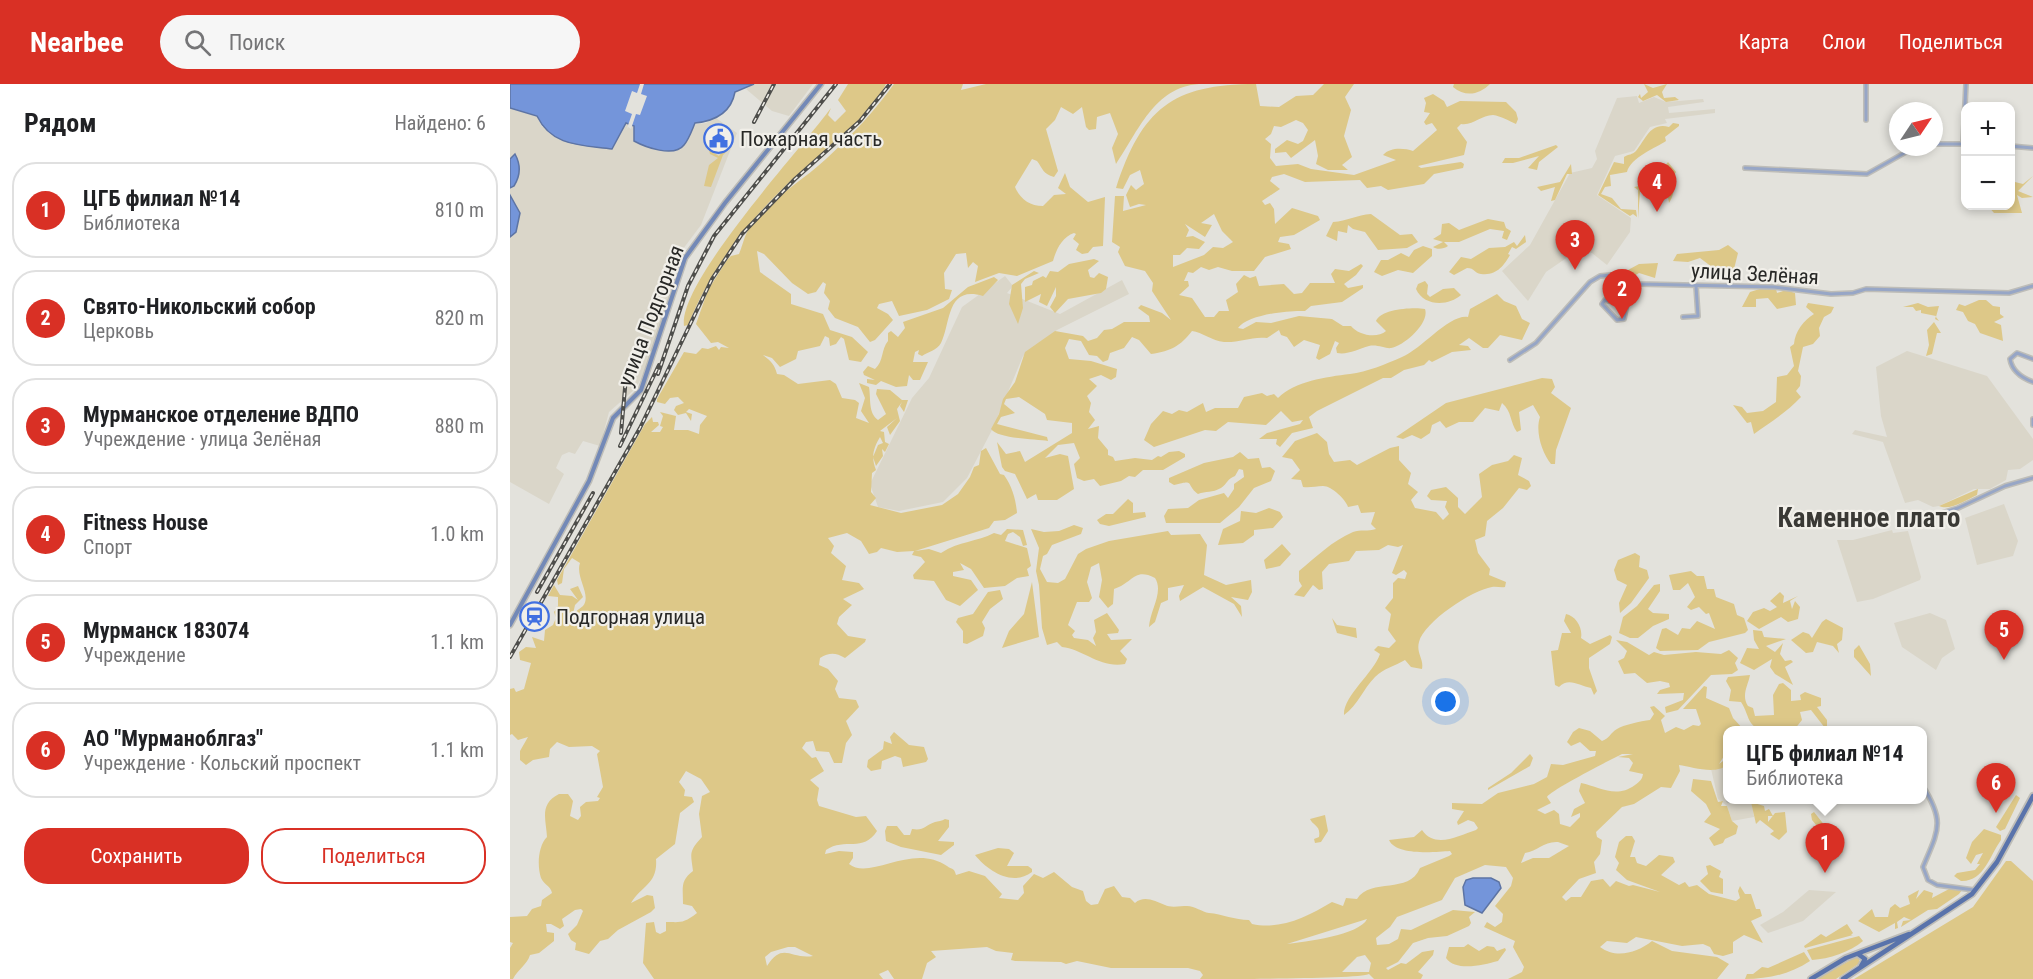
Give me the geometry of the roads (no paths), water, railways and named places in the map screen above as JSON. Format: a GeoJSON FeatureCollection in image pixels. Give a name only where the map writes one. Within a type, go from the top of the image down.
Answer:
{"type":"FeatureCollection","features":[{"type":"Feature","properties":{"kind":"main road","name":"улица Подгорная"},"geometry":{"type":"LineString","coordinates":[[510,625],[589,481],[613,418],[641,390],[686,258],[744,179],[821,84]]}},
{"type":"Feature","properties":{"kind":"main road"},"geometry":{"type":"LineString","coordinates":[[1843,979],[1958,905],[1975,890],[1996,862],[2033,796]]}},
{"type":"Feature","properties":{"kind":"main road"},"geometry":{"type":"LineString","coordinates":[[1811,979],[1827,967],[1855,954],[1912,934]]}},
{"type":"Feature","properties":{"kind":"main road"},"geometry":{"type":"LineString","coordinates":[[1855,954],[1861,954],[1865,959],[1856,970]]}},
{"type":"Feature","properties":{"kind":"street"},"geometry":{"type":"LineString","coordinates":[[1866,84],[1866,120]]}},
{"type":"Feature","properties":{"kind":"street"},"geometry":{"type":"LineString","coordinates":[[1965,102],[1966,84]]}},
{"type":"Feature","properties":{"kind":"street"},"geometry":{"type":"LineString","coordinates":[[1943,144],[1961,144]]}},
{"type":"Feature","properties":{"kind":"street"},"geometry":{"type":"LineString","coordinates":[[2015,147],[2033,148]]}},
{"type":"Feature","properties":{"kind":"street"},"geometry":{"type":"LineString","coordinates":[[1745,168],[1867,174],[1899,156]]}},
{"type":"Feature","properties":{"kind":"street","name":"улица Зелёная"},"geometry":{"type":"LineString","coordinates":[[1510,360],[1536,343],[1590,282],[1600,276],[1611,274],[1628,283],[1774,286],[1831,294],[1853,293],[1866,289],[2009,293],[2033,286]]}},
{"type":"Feature","properties":{"kind":"street"},"geometry":{"type":"LineString","coordinates":[[1623,300],[1628,303],[1624,319],[1617,320],[1602,304],[1605,300],[1619,303],[1623,300],[1628,283]]}},
{"type":"Feature","properties":{"kind":"street"},"geometry":{"type":"LineString","coordinates":[[1683,317],[1698,316],[1696,286]]}},
{"type":"Feature","properties":{"kind":"street"},"geometry":{"type":"LineString","coordinates":[[2033,359],[2017,353],[2010,359],[2012,366],[2020,376],[2033,382]]}},
{"type":"Feature","properties":{"kind":"street"},"geometry":{"type":"LineString","coordinates":[[2033,419],[2033,425]]}},
{"type":"Feature","properties":{"kind":"street"},"geometry":{"type":"LineString","coordinates":[[1910,524],[1958,508],[2005,486],[2033,478]]}},
{"type":"Feature","properties":{"kind":"street"},"geometry":{"type":"LineString","coordinates":[[1927,792],[1934,804],[1938,834],[1923,867],[1928,880],[1937,885],[1975,890]]}},
{"type":"Feature","properties":{"kind":"water"},"geometry":{"type":"Polygon","coordinates":[[[510,84],[754,84],[735,92],[730,105],[721,115],[695,123],[684,145],[679,149],[667,151],[634,141],[634,126],[626,123],[612,149],[579,145],[559,139],[543,126],[537,116],[510,108],[510,84]]]}},
{"type":"Feature","properties":{"kind":"water"},"geometry":{"type":"Polygon","coordinates":[[[515,154],[519,174],[514,186],[510,188],[510,159],[515,154]]]}},
{"type":"Feature","properties":{"kind":"water"},"geometry":{"type":"Polygon","coordinates":[[[510,195],[520,213],[516,232],[510,237],[510,195]]]}},
{"type":"Feature","properties":{"kind":"water"},"geometry":{"type":"Polygon","coordinates":[[[1491,878],[1499,882],[1501,888],[1482,913],[1465,905],[1463,887],[1466,880],[1491,878]]]}},
{"type":"Feature","properties":{"kind":"railway"},"geometry":{"type":"LineString","coordinates":[[754,122],[774,84]]}},
{"type":"Feature","properties":{"kind":"railway"},"geometry":{"type":"LineString","coordinates":[[658,374],[688,286],[714,236],[836,84]]}},
{"type":"Feature","properties":{"kind":"railway"},"geometry":{"type":"LineString","coordinates":[[510,657],[640,428],[712,279],[742,234],[795,179],[860,121],[890,84]]}},
{"type":"Feature","properties":{"kind":"railway"},"geometry":{"type":"LineString","coordinates":[[620,446],[659,365]]}},
{"type":"Feature","properties":{"kind":"railway"},"geometry":{"type":"LineString","coordinates":[[621,433],[626,377]]}},
{"type":"Feature","properties":{"kind":"railway"},"geometry":{"type":"LineString","coordinates":[[537,592],[593,493]]}},
{"type":"Feature","properties":{"kind":"place","name":"Пожарная часть"},"geometry":{"type":"Point","coordinates":[719,139]}},
{"type":"Feature","properties":{"kind":"place","name":"Fitness House"},"geometry":{"type":"Point","coordinates":[1657,212]}},
{"type":"Feature","properties":{"kind":"place","name":"Мурманское отделение ВДПО"},"geometry":{"type":"Point","coordinates":[1575,270]}},
{"type":"Feature","properties":{"kind":"place","name":"Свято-Никольский собор"},"geometry":{"type":"Point","coordinates":[1622,319]}},
{"type":"Feature","properties":{"kind":"place","name":"Подгорная улица"},"geometry":{"type":"Point","coordinates":[535,617]}},
{"type":"Feature","properties":{"kind":"place","name":"Мурманск 183074"},"geometry":{"type":"Point","coordinates":[2004,660]}},
{"type":"Feature","properties":{"kind":"place","name":"AO \"Мурманоблгаз\""},"geometry":{"type":"Point","coordinates":[1996,813]}},
{"type":"Feature","properties":{"kind":"place","name":"ЦГБ филиал №14"},"geometry":{"type":"Point","coordinates":[1825,873]}},
{"type":"Feature","properties":{"kind":"district","name":"Каменное плато"},"geometry":{"type":"Point","coordinates":[1869,518]}}]}
